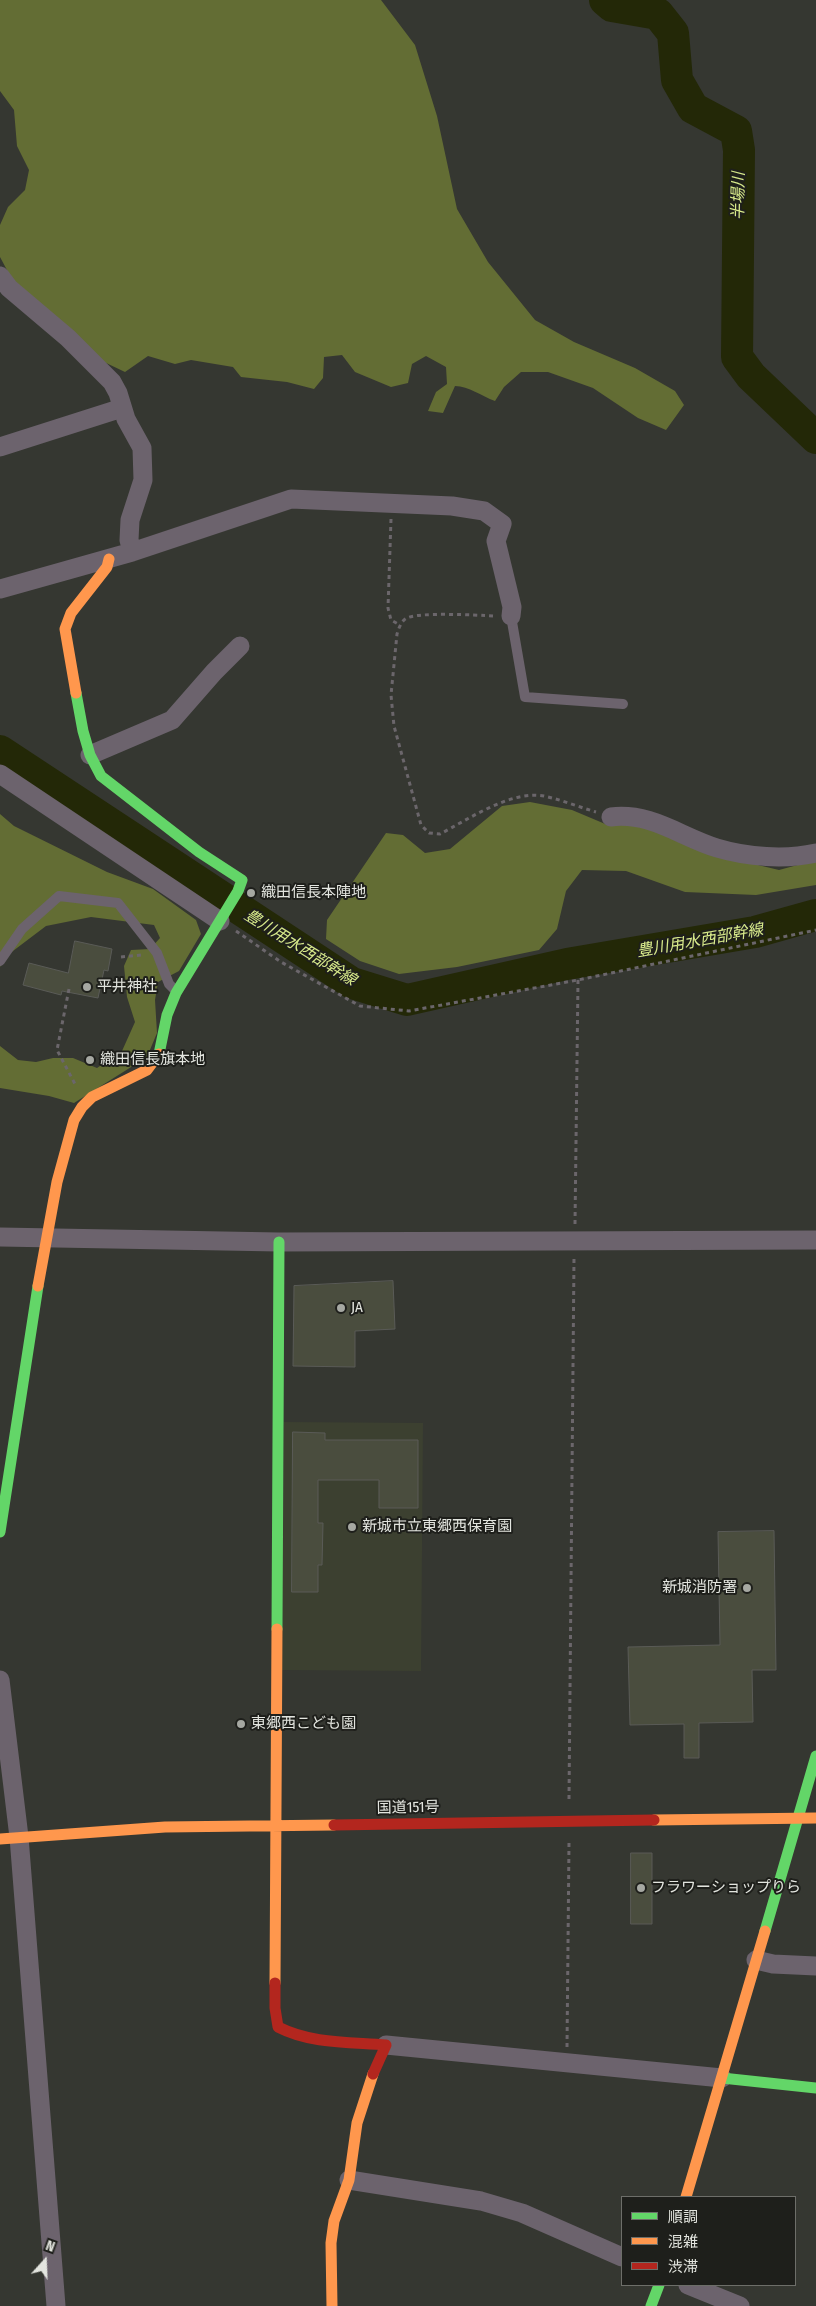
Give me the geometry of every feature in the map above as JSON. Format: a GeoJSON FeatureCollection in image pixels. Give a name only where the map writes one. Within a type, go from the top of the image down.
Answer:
{"type":"FeatureCollection","features":[{"type":"Feature","properties":{"kind":"main road"},"geometry":{"type":"LineString","coordinates":[[0,1532],[4,1488],[45,1238],[64,1148],[74,1119],[85,1102],[103,1089],[147,1070],[156,1062],[168,1010],[238,892],[242,880],[199,852],[101,776],[90,755],[83,731],[65,629],[72,613],[107,567],[109,559]]}},
{"type":"Feature","properties":{"kind":"main road"},"geometry":{"type":"LineString","coordinates":[[279,1242],[275,2008],[278,2027],[287,2033],[301,2037],[386,2045],[367,2088],[356,2123],[349,2180],[334,2221],[331,2243],[332,2306]]}},
{"type":"Feature","properties":{"kind":"main road"},"geometry":{"type":"LineString","coordinates":[[686,2196],[816,1756]]}},
{"type":"Feature","properties":{"kind":"main road","name":"国道151号"},"geometry":{"type":"LineString","coordinates":[[0,1839],[165,1827],[816,1818]]}},
{"type":"Feature","properties":{"kind":"main road"},"geometry":{"type":"LineString","coordinates":[[722,2078],[816,2088]]}},
{"type":"Feature","properties":{"kind":"main road"},"geometry":{"type":"LineString","coordinates":[[651,2306],[659,2286]]}},
{"type":"Feature","properties":{"kind":"street"},"geometry":{"type":"LineString","coordinates":[[0,276],[9,288],[68,338],[112,382],[118,393],[122,408],[142,448],[143,480],[130,520],[129,540],[132,552]]}},
{"type":"Feature","properties":{"kind":"street"},"geometry":{"type":"LineString","coordinates":[[0,448],[122,408]]}},
{"type":"Feature","properties":{"kind":"street"},"geometry":{"type":"LineString","coordinates":[[0,589],[132,552],[291,499],[452,506],[484,511],[502,524],[496,541],[512,607],[511,616]]}},
{"type":"Feature","properties":{"kind":"street"},"geometry":{"type":"LineString","coordinates":[[90,755],[172,720],[214,672],[240,646]]}},
{"type":"Feature","properties":{"kind":"street"},"geometry":{"type":"LineString","coordinates":[[0,774],[222,917]]}},
{"type":"Feature","properties":{"kind":"street"},"geometry":{"type":"LineString","coordinates":[[612,818],[624,816],[655,822],[717,848],[758,856],[804,856],[816,854]]}},
{"type":"Feature","properties":{"kind":"street"},"geometry":{"type":"LineString","coordinates":[[0,1236],[279,1242],[816,1240]]}},
{"type":"Feature","properties":{"kind":"street"},"geometry":{"type":"LineString","coordinates":[[0,1680],[19,1837],[56,2306]]}},
{"type":"Feature","properties":{"kind":"street"},"geometry":{"type":"LineString","coordinates":[[756,1960],[773,1964],[816,1966]]}},
{"type":"Feature","properties":{"kind":"street"},"geometry":{"type":"LineString","coordinates":[[386,2045],[722,2078]]}},
{"type":"Feature","properties":{"kind":"street"},"geometry":{"type":"LineString","coordinates":[[349,2180],[481,2201],[522,2213],[621,2257]]}},
{"type":"Feature","properties":{"kind":"street"},"geometry":{"type":"LineString","coordinates":[[690,2286],[740,2306]]}},
{"type":"Feature","properties":{"kind":"lane"},"geometry":{"type":"LineString","coordinates":[[511,616],[525,697],[623,704]]}},
{"type":"Feature","properties":{"kind":"lane"},"geometry":{"type":"LineString","coordinates":[[0,961],[22,929],[60,896],[118,903],[157,954],[169,984],[177,992]]}},
{"type":"Feature","properties":{"kind":"path"},"geometry":{"type":"LineString","coordinates":[[392,504],[388,608],[391,620],[400,625]]}},
{"type":"Feature","properties":{"kind":"path"},"geometry":{"type":"LineString","coordinates":[[511,616],[455,614],[407,617],[400,625],[397,634],[391,694],[394,726],[421,825],[429,833],[440,834],[509,799],[530,795],[567,802],[612,818]]}},
{"type":"Feature","properties":{"kind":"path"},"geometry":{"type":"LineString","coordinates":[[222,917],[281,962],[360,1006],[409,1011],[578,980],[816,930]]}},
{"type":"Feature","properties":{"kind":"path"},"geometry":{"type":"LineString","coordinates":[[121,957],[157,954]]}},
{"type":"Feature","properties":{"kind":"path"},"geometry":{"type":"LineString","coordinates":[[565,2062],[567,2049],[578,980]]}},
{"type":"Feature","properties":{"kind":"path"},"geometry":{"type":"LineString","coordinates":[[69,989],[56,1050],[85,1102]]}},
{"type":"Feature","properties":{"kind":"shaded area","name":"新城市立東郷西保育園"},"geometry":{"type":"Polygon","coordinates":[[[284,1422],[423,1423],[421,1671],[282,1670],[284,1422]]]}},
{"type":"Feature","properties":{"kind":"green space"},"geometry":{"type":"Polygon","coordinates":[[[0,0],[381,0],[415,45],[437,116],[457,209],[488,262],[535,320],[574,342],[635,368],[675,391],[684,405],[666,430],[638,418],[593,388],[548,372],[521,372],[504,387],[495,401],[470,389],[455,386],[443,413],[428,411],[436,392],[447,384],[446,367],[426,356],[412,364],[408,383],[391,387],[355,372],[342,355],[324,357],[323,378],[314,389],[287,382],[241,377],[233,367],[191,360],[175,364],[148,356],[125,372],[104,362],[15,285],[0,257],[0,225],[8,207],[25,190],[29,170],[17,146],[14,110],[0,91],[0,0]]]}},
{"type":"Feature","properties":{"kind":"green space"},"geometry":{"type":"Polygon","coordinates":[[[530,802],[572,810],[610,826],[632,820],[720,856],[779,870],[816,860],[816,885],[756,895],[685,892],[626,871],[582,870],[566,891],[557,929],[539,950],[457,967],[399,974],[360,961],[326,939],[327,920],[386,833],[403,835],[425,853],[450,849],[502,806],[530,802]]]}},
{"type":"Feature","properties":{"kind":"green space"},"geometry":{"type":"Polygon","coordinates":[[[0,814],[14,826],[107,872],[153,889],[196,920],[201,934],[179,971],[158,982],[155,1000],[157,1033],[147,1057],[74,1103],[49,1096],[0,1088],[0,1046],[18,1060],[36,1062],[53,1058],[73,1058],[97,1068],[122,1051],[135,1022],[127,997],[124,966],[131,950],[150,949],[160,938],[154,925],[91,917],[46,926],[9,954],[0,967],[0,814]]]}},
{"type":"Feature","properties":{"kind":"building"},"geometry":{"type":"Polygon","coordinates":[[[75,941],[112,949],[108,971],[104,970],[98,998],[62,991],[61,995],[23,985],[29,963],[68,973],[75,941]]]}},
{"type":"Feature","properties":{"kind":"building","name":"JA"},"geometry":{"type":"Polygon","coordinates":[[[393,1281],[395,1329],[355,1331],[355,1367],[293,1366],[294,1286],[393,1281]]]}},
{"type":"Feature","properties":{"kind":"building"},"geometry":{"type":"Polygon","coordinates":[[[293,1432],[325,1433],[325,1440],[418,1440],[418,1508],[379,1508],[379,1480],[318,1480],[318,1523],[323,1523],[322,1565],[318,1565],[318,1592],[292,1592],[293,1432]]]}},
{"type":"Feature","properties":{"kind":"building","name":"新城消防署"},"geometry":{"type":"Polygon","coordinates":[[[774,1531],[776,1670],[752,1670],[753,1722],[699,1723],[699,1758],[684,1758],[684,1724],[630,1725],[628,1647],[720,1645],[718,1532],[774,1531]]]}},
{"type":"Feature","properties":{"kind":"building","name":"フラワーショップりら"},"geometry":{"type":"Polygon","coordinates":[[[631,1853],[652,1853],[652,1924],[631,1924],[631,1853]]]}},
{"type":"Feature","properties":{"kind":"waterway","name":"半場川"},"geometry":{"type":"LineString","coordinates":[[605,0],[612,6],[658,14],[673,33],[677,80],[693,108],[736,131],[739,150],[737,357],[751,376],[816,438]]}},
{"type":"Feature","properties":{"kind":"waterway","name":"豊川用水西部幹線"},"geometry":{"type":"LineString","coordinates":[[0,751],[352,983],[407,1000],[567,964],[755,932],[816,915]]}},
{"type":"Feature","properties":{"kind":"traffic: fast"},"geometry":{"type":"LineString","coordinates":[[76,693],[83,731],[90,755],[101,776],[199,852],[242,880],[238,891],[176,993],[167,1015],[159,1054]]}},
{"type":"Feature","properties":{"kind":"traffic: fast"},"geometry":{"type":"LineString","coordinates":[[277,1629],[279,1242]]}},
{"type":"Feature","properties":{"kind":"traffic: fast"},"geometry":{"type":"LineString","coordinates":[[0,1532],[38,1286]]}},
{"type":"Feature","properties":{"kind":"traffic: fast"},"geometry":{"type":"LineString","coordinates":[[765,1931],[816,1756]]}},
{"type":"Feature","properties":{"kind":"traffic: fast"},"geometry":{"type":"LineString","coordinates":[[722,2078],[816,2088]]}},
{"type":"Feature","properties":{"kind":"traffic: fast"},"geometry":{"type":"LineString","coordinates":[[651,2306],[659,2286]]}},
{"type":"Feature","properties":{"kind":"traffic: slow"},"geometry":{"type":"LineString","coordinates":[[76,693],[65,629],[71,613],[107,567],[109,559]]}},
{"type":"Feature","properties":{"kind":"traffic: slow"},"geometry":{"type":"LineString","coordinates":[[38,1286],[57,1182],[74,1120],[82,1107],[92,1097],[147,1070],[159,1054]]}},
{"type":"Feature","properties":{"kind":"traffic: slow"},"geometry":{"type":"LineString","coordinates":[[275,1983],[277,1629]]}},
{"type":"Feature","properties":{"kind":"traffic: slow"},"geometry":{"type":"LineString","coordinates":[[654,1820],[816,1818]]}},
{"type":"Feature","properties":{"kind":"traffic: slow"},"geometry":{"type":"LineString","coordinates":[[0,1839],[165,1827],[334,1825]]}},
{"type":"Feature","properties":{"kind":"traffic: slow"},"geometry":{"type":"LineString","coordinates":[[686,2196],[765,1931]]}},
{"type":"Feature","properties":{"kind":"traffic: slow"},"geometry":{"type":"LineString","coordinates":[[332,2306],[331,2243],[334,2221],[349,2180],[357,2123],[373,2074]]}},
{"type":"Feature","properties":{"kind":"traffic: jam"},"geometry":{"type":"LineString","coordinates":[[334,1825],[654,1820]]}},
{"type":"Feature","properties":{"kind":"traffic: jam"},"geometry":{"type":"LineString","coordinates":[[275,1983],[275,2008],[278,2027],[304,2037],[386,2045],[373,2074]]}},
{"type":"Feature","properties":{"kind":"place","name":"織田信長本陣地"},"geometry":{"type":"Point","coordinates":[251,893]}},
{"type":"Feature","properties":{"kind":"place","name":"平井神社"},"geometry":{"type":"Point","coordinates":[87,987]}},
{"type":"Feature","properties":{"kind":"place","name":"織田信長旗本地"},"geometry":{"type":"Point","coordinates":[90,1060]}},
{"type":"Feature","properties":{"kind":"place","name":"JA"},"geometry":{"type":"Point","coordinates":[341,1308]}},
{"type":"Feature","properties":{"kind":"place","name":"新城市立東郷西保育園"},"geometry":{"type":"Point","coordinates":[352,1527]}},
{"type":"Feature","properties":{"kind":"place","name":"新城消防署"},"geometry":{"type":"Point","coordinates":[747,1588]}},
{"type":"Feature","properties":{"kind":"place","name":"東郷西こども園"},"geometry":{"type":"Point","coordinates":[241,1724]}},
{"type":"Feature","properties":{"kind":"place","name":"フラワーショップりら"},"geometry":{"type":"Point","coordinates":[641,1888]}}]}
